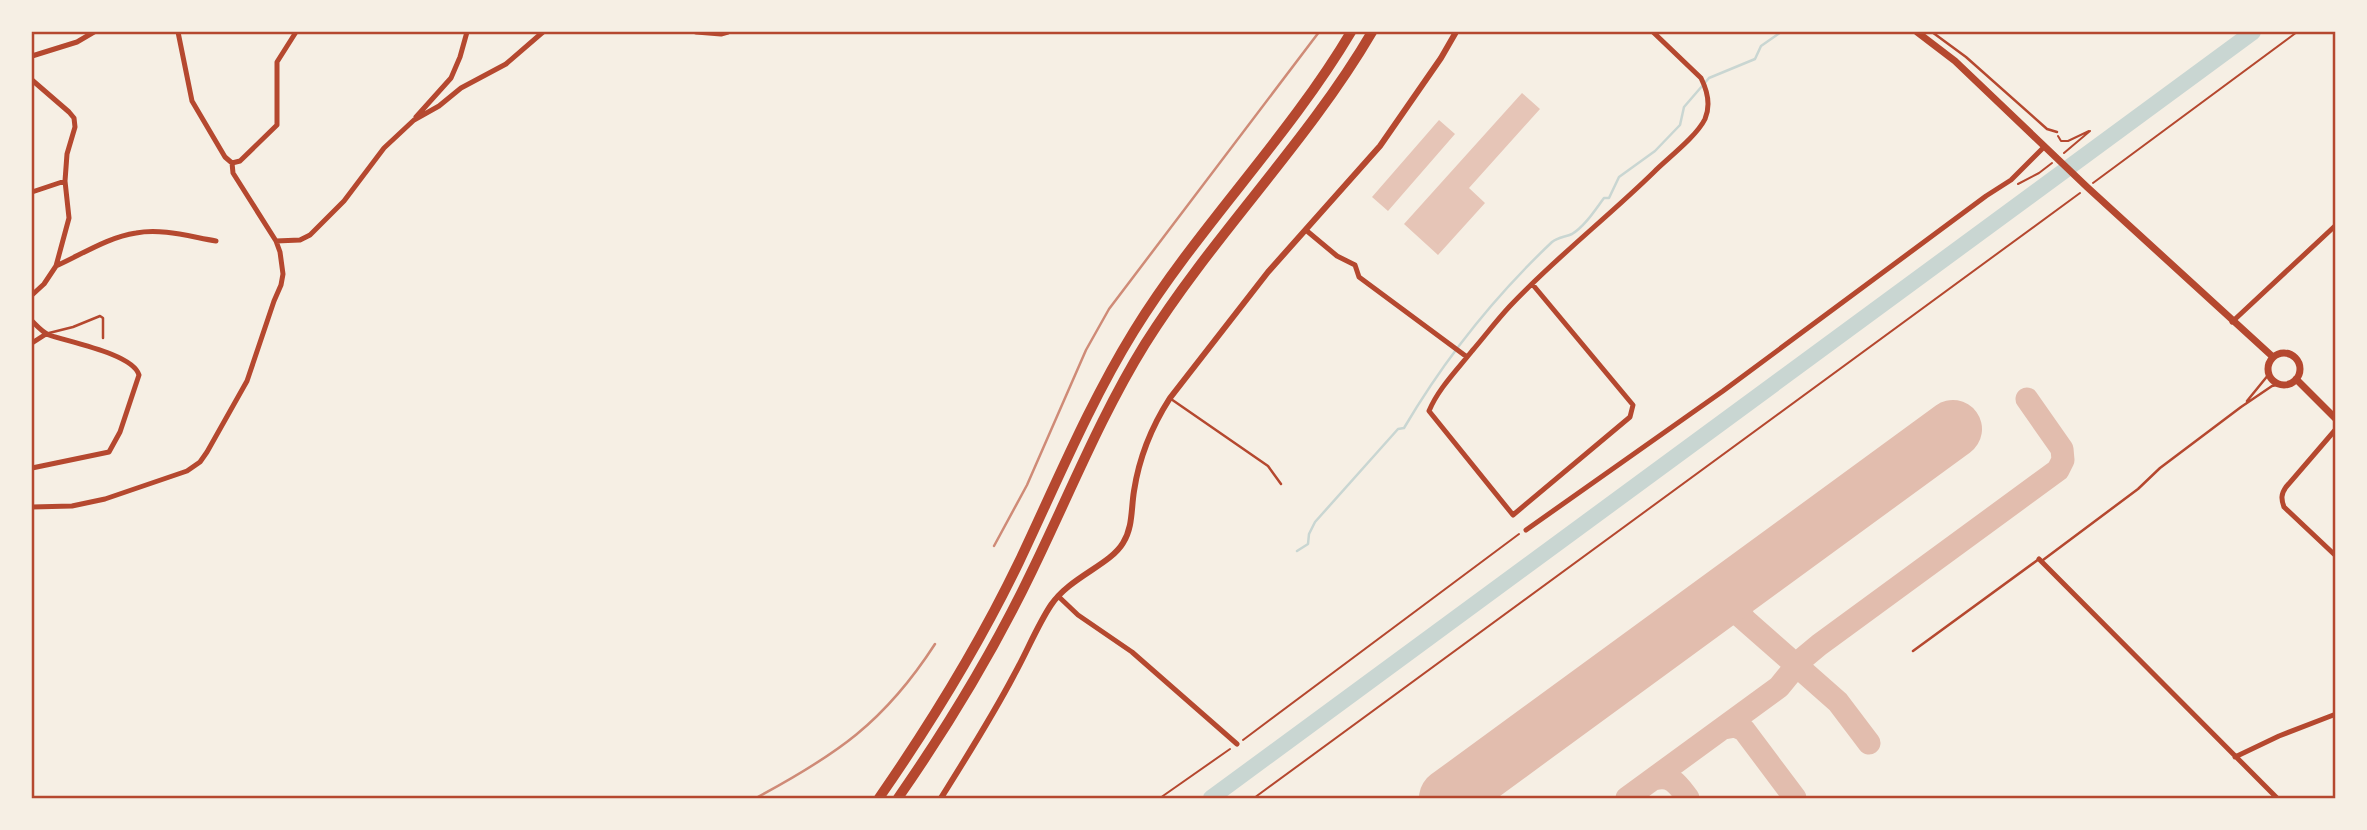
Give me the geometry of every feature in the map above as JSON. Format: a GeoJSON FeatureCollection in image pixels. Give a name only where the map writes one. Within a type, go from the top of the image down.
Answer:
{"type":"FeatureCollection","features":[{"type":"Feature","properties":{"kind":"highway"},"geometry":{"type":"LineString","coordinates":[[880,799],[939,708],[995,609],[1078,435],[1133,332],[1187,253],[1300,108],[1351,32]]}},
{"type":"Feature","properties":{"kind":"highway"},"geometry":{"type":"LineString","coordinates":[[898,799],[965,695],[1010,614],[1108,411],[1144,345],[1198,266],[1329,100],[1372,32]]}},
{"type":"Feature","properties":{"kind":"main road"},"geometry":{"type":"LineString","coordinates":[[1917,32],[1955,61],[2047,150],[2273,358]]}},
{"type":"Feature","properties":{"kind":"main road"},"geometry":{"type":"LineString","coordinates":[[2282,353],[2293,355],[2299,364],[2299,375],[2296,379],[2286,384],[2276,382],[2269,374],[2269,365],[2273,358],[2282,353]]}},
{"type":"Feature","properties":{"kind":"main road"},"geometry":{"type":"LineString","coordinates":[[2296,379],[2336,419]]}},
{"type":"Feature","properties":{"kind":"street"},"geometry":{"type":"LineString","coordinates":[[32,56],[77,43],[94,32]]}},
{"type":"Feature","properties":{"kind":"street"},"geometry":{"type":"LineString","coordinates":[[32,507],[72,506],[105,499],[187,471],[207,452],[247,381],[281,285],[282,267],[276,241],[233,173],[232,163],[225,157],[192,101],[178,32]]}},
{"type":"Feature","properties":{"kind":"street"},"geometry":{"type":"LineString","coordinates":[[232,163],[240,161],[277,125],[277,62],[296,32]]}},
{"type":"Feature","properties":{"kind":"street"},"geometry":{"type":"LineString","coordinates":[[414,120],[451,78],[467,32]]}},
{"type":"Feature","properties":{"kind":"street"},"geometry":{"type":"LineString","coordinates":[[276,241],[300,240],[310,235],[344,201],[383,148],[414,120],[439,106],[461,88],[506,64],[543,32]]}},
{"type":"Feature","properties":{"kind":"street"},"geometry":{"type":"LineString","coordinates":[[696,32],[728,32]]}},
{"type":"Feature","properties":{"kind":"street"},"geometry":{"type":"LineString","coordinates":[[941,799],[1014,677],[1051,605],[1074,580],[1123,544],[1130,528],[1134,489],[1146,444],[1157,418],[1170,398],[1269,272],[1380,146],[1456,32]]}},
{"type":"Feature","properties":{"kind":"street"},"geometry":{"type":"LineString","coordinates":[[1533,285],[1633,405],[1630,417],[1513,515],[1429,411],[1443,387],[1510,306],[1695,132],[1705,119],[1709,104],[1701,78],[1653,32]]}},
{"type":"Feature","properties":{"kind":"street"},"geometry":{"type":"LineString","coordinates":[[32,80],[69,111],[74,118],[75,127],[67,154],[65,181],[69,218],[56,266],[44,284],[32,295]]}},
{"type":"Feature","properties":{"kind":"street"},"geometry":{"type":"LineString","coordinates":[[1526,530],[1723,391],[1833,307],[1986,195],[2011,180],[2047,150]]}},
{"type":"Feature","properties":{"kind":"street"},"geometry":{"type":"LineString","coordinates":[[32,192],[65,181]]}},
{"type":"Feature","properties":{"kind":"street"},"geometry":{"type":"LineString","coordinates":[[2232,322],[2336,225]]}},
{"type":"Feature","properties":{"kind":"street"},"geometry":{"type":"LineString","coordinates":[[1307,230],[1337,256],[1355,265],[1359,277],[1468,357]]}},
{"type":"Feature","properties":{"kind":"street"},"geometry":{"type":"LineString","coordinates":[[56,266],[135,233],[174,234],[216,242]]}},
{"type":"Feature","properties":{"kind":"street"},"geometry":{"type":"LineString","coordinates":[[32,321],[46,334],[120,359],[134,367],[139,375],[120,432],[109,452],[32,468]]}},
{"type":"Feature","properties":{"kind":"street"},"geometry":{"type":"LineString","coordinates":[[32,343],[46,334]]}},
{"type":"Feature","properties":{"kind":"street"},"geometry":{"type":"LineString","coordinates":[[2336,429],[2286,487],[2281,501],[2284,507],[2336,556]]}},
{"type":"Feature","properties":{"kind":"street"},"geometry":{"type":"LineString","coordinates":[[2039,561],[2277,799]]}},
{"type":"Feature","properties":{"kind":"street"},"geometry":{"type":"LineString","coordinates":[[1058,596],[1078,615],[1132,652],[1237,744]]}},
{"type":"Feature","properties":{"kind":"street"},"geometry":{"type":"LineString","coordinates":[[2235,757],[2278,736],[2336,714]]}},
{"type":"Feature","properties":{"kind":"lane"},"geometry":{"type":"LineString","coordinates":[[1932,32],[1966,57],[2048,129],[2057,132]]}},
{"type":"Feature","properties":{"kind":"lane"},"geometry":{"type":"LineString","coordinates":[[46,334],[100,316],[104,320],[103,338]]}},
{"type":"Feature","properties":{"kind":"lane"},"geometry":{"type":"LineString","coordinates":[[2241,407],[2269,374]]}},
{"type":"Feature","properties":{"kind":"lane"},"geometry":{"type":"LineString","coordinates":[[1913,651],[2138,489],[2160,468],[2241,407],[2272,386],[2281,384]]}},
{"type":"Feature","properties":{"kind":"lane"},"geometry":{"type":"LineString","coordinates":[[1170,398],[1268,466],[1282,484]]}},
{"type":"Feature","properties":{"kind":"path"},"geometry":{"type":"LineString","coordinates":[[1254,799],[2297,32]]}},
{"type":"Feature","properties":{"kind":"path"},"geometry":{"type":"LineString","coordinates":[[2057,132],[2064,142],[2090,131],[2064,153]]}},
{"type":"Feature","properties":{"kind":"path"},"geometry":{"type":"LineString","coordinates":[[2016,185],[2039,173],[2055,160]]}},
{"type":"Feature","properties":{"kind":"path"},"geometry":{"type":"LineString","coordinates":[[1160,799],[1526,530]]}},
{"type":"Feature","properties":{"kind":"building"},"geometry":{"type":"Polygon","coordinates":[[[1522,93],[1540,109],[1469,188],[1485,203],[1438,255],[1404,224],[1522,93]]]}},
{"type":"Feature","properties":{"kind":"building"},"geometry":{"type":"Polygon","coordinates":[[[1439,120],[1455,134],[1388,211],[1372,197],[1439,120]]]}},
{"type":"Feature","properties":{"kind":"waterway"},"geometry":{"type":"LineString","coordinates":[[1297,551],[1308,544],[1315,522],[1398,429],[1404,428],[1453,354],[1510,284],[1552,242],[1581,227],[1604,198],[1609,198],[1619,177],[1655,151],[1680,125],[1684,107],[1709,78],[1755,59],[1761,46],[1781,32]]}},
{"type":"Feature","properties":{"kind":"waterway"},"geometry":{"type":"LineString","coordinates":[[1211,798],[2253,32]]}},
{"type":"Feature","properties":{"kind":"taxiway"},"geometry":{"type":"LineString","coordinates":[[1627,798],[1779,687],[1801,660],[1819,645],[2058,470],[2063,460],[2062,449],[2027,399]]}},
{"type":"Feature","properties":{"kind":"taxiway"},"geometry":{"type":"LineString","coordinates":[[1686,624],[1716,608],[1730,610],[1746,621],[1739,611],[1739,594],[1749,580],[1773,561]]}},
{"type":"Feature","properties":{"kind":"taxiway"},"geometry":{"type":"LineString","coordinates":[[1746,621],[1838,702],[1869,743]]}},
{"type":"Feature","properties":{"kind":"taxiway"},"geometry":{"type":"LineString","coordinates":[[1724,728],[1735,726],[1744,730],[1795,798]]}},
{"type":"Feature","properties":{"kind":"taxiway"},"geometry":{"type":"LineString","coordinates":[[1654,779],[1670,779],[1688,798]]}},
{"type":"Feature","properties":{"kind":"runway"},"geometry":{"type":"LineString","coordinates":[[1448,798],[1953,429]]}},
{"type":"Feature","properties":{"kind":"railway"},"geometry":{"type":"LineString","coordinates":[[994,546],[1027,485],[1086,350],[1109,309],[1319,32]]}},
{"type":"Feature","properties":{"kind":"railway"},"geometry":{"type":"LineString","coordinates":[[756,798],[811,767],[877,716],[916,672],[935,644]]}}]}
